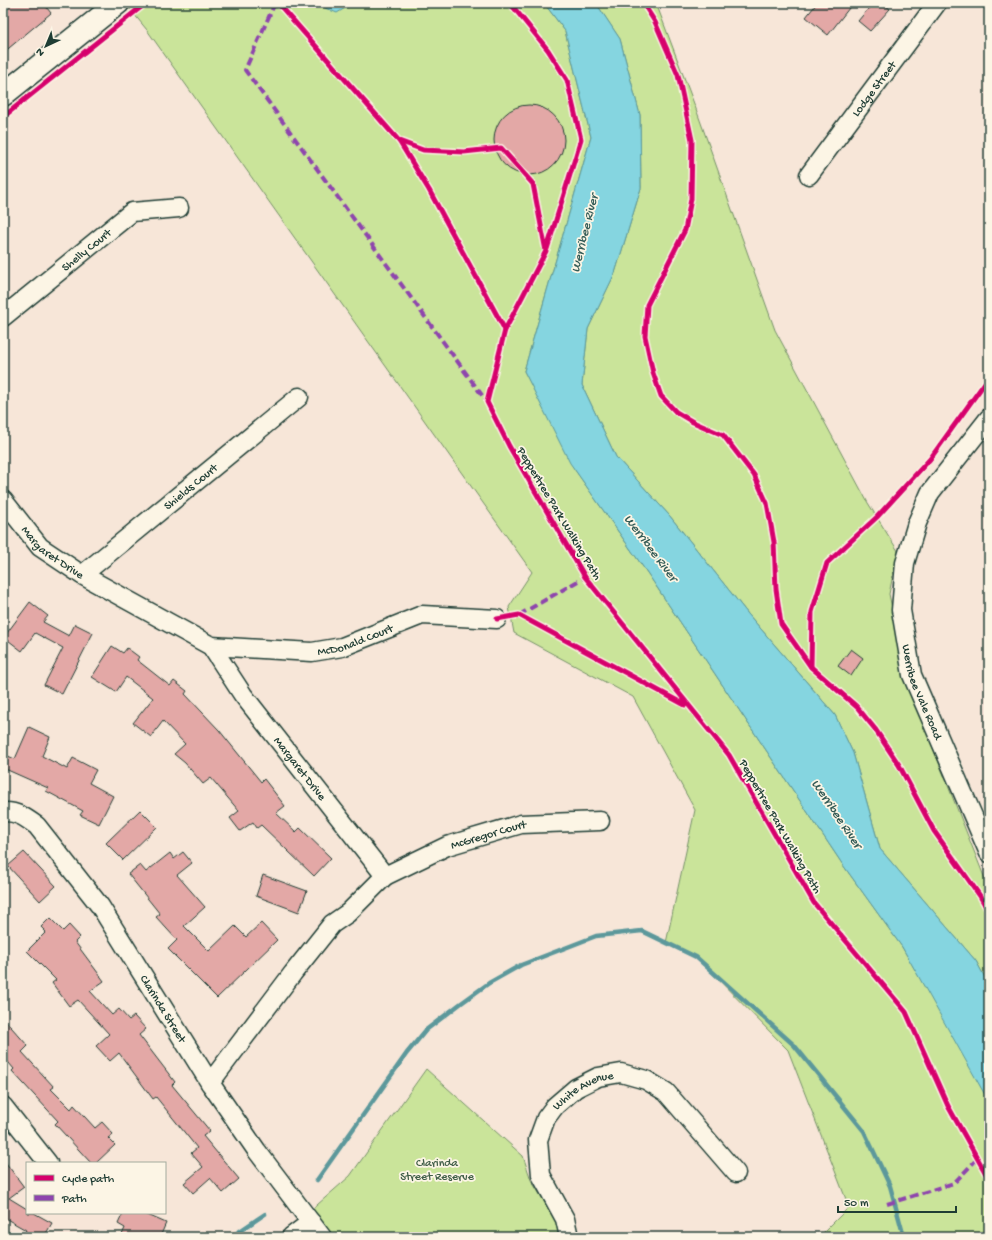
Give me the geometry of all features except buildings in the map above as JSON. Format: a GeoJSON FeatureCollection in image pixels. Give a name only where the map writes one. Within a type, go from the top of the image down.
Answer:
{"type":"FeatureCollection","features":[{"type":"Feature","properties":{"kind":"main road"},"geometry":{"type":"LineString","coordinates":[[6,87],[118,3]]}},
{"type":"Feature","properties":{"kind":"street","name":"Lodge Street"},"geometry":{"type":"LineString","coordinates":[[809,174],[937,3]]}},
{"type":"Feature","properties":{"kind":"street","name":"Shelly Court"},"geometry":{"type":"LineString","coordinates":[[3,317],[132,212],[179,208]]}},
{"type":"Feature","properties":{"kind":"street","name":"Shields Court"},"geometry":{"type":"LineString","coordinates":[[82,574],[298,397]]}},
{"type":"Feature","properties":{"kind":"street","name":"Werribee Vale Road"},"geometry":{"type":"LineString","coordinates":[[989,418],[930,493],[917,523],[905,563],[901,610],[912,675],[989,853]]}},
{"type":"Feature","properties":{"kind":"street","name":"Margaret Drive"},"geometry":{"type":"LineString","coordinates":[[3,500],[40,547],[82,574],[211,646],[243,695],[385,876]]}},
{"type":"Feature","properties":{"kind":"street","name":"McDonald Court"},"geometry":{"type":"LineString","coordinates":[[211,646],[312,652],[342,647],[422,615],[496,620]]}},
{"type":"Feature","properties":{"kind":"street","name":"Clarinda Street"},"geometry":{"type":"LineString","coordinates":[[3,812],[11,812],[25,817],[37,826],[100,906],[210,1083],[257,1150],[311,1222]]}},
{"type":"Feature","properties":{"kind":"street","name":"McGregor Court"},"geometry":{"type":"LineString","coordinates":[[385,876],[447,846],[521,824],[600,821]]}},
{"type":"Feature","properties":{"kind":"street"},"geometry":{"type":"LineString","coordinates":[[210,1083],[332,924],[348,913],[385,876]]}},
{"type":"Feature","properties":{"kind":"street","name":"White Avenue"},"geometry":{"type":"LineString","coordinates":[[569,1237],[565,1220],[542,1176],[538,1140],[546,1118],[555,1106],[576,1088],[598,1077],[621,1073],[646,1080],[666,1092],[736,1173]]}},
{"type":"Feature","properties":{"kind":"street"},"geometry":{"type":"LineString","coordinates":[[3,1106],[47,1162]]}},
{"type":"Feature","properties":{"kind":"street"},"geometry":{"type":"LineString","coordinates":[[291,1237],[311,1222],[322,1237]]}},
{"type":"Feature","properties":{"kind":"green space"},"geometry":{"type":"Polygon","coordinates":[[[136,3],[544,3],[565,31],[591,137],[524,371],[575,470],[648,574],[843,865],[902,947],[962,1051],[989,1102],[989,1237],[819,1237],[849,1207],[788,1050],[696,957],[666,943],[695,810],[633,697],[514,633],[509,607],[532,572],[147,30],[129,8],[136,3]]]}},
{"type":"Feature","properties":{"kind":"green space"},"geometry":{"type":"Polygon","coordinates":[[[596,3],[656,3],[696,109],[775,330],[868,503],[898,551],[889,594],[908,685],[989,889],[989,985],[976,961],[880,849],[853,753],[835,715],[748,614],[669,515],[616,457],[582,385],[588,329],[615,273],[641,188],[640,115],[620,39],[596,3]]]}},
{"type":"Feature","properties":{"kind":"green space","name":"Clarinda Street Reserve"},"geometry":{"type":"Polygon","coordinates":[[[426,1069],[523,1156],[531,1180],[558,1224],[561,1237],[328,1237],[309,1212],[350,1176],[426,1069]]]}},
{"type":"Feature","properties":{"kind":"water"},"geometry":{"type":"Polygon","coordinates":[[[323,3],[349,3],[347,7],[337,13],[325,8],[323,3]]]}},
{"type":"Feature","properties":{"kind":"water","name":"Werribee River"},"geometry":{"type":"Polygon","coordinates":[[[544,3],[596,3],[620,39],[640,115],[641,188],[615,273],[588,329],[582,385],[616,457],[669,515],[748,614],[835,715],[853,753],[880,849],[976,961],[989,985],[989,1102],[902,947],[843,865],[648,574],[570,463],[524,371],[591,137],[565,31],[544,3]]]}},
{"type":"Feature","properties":{"kind":"waterway"},"geometry":{"type":"LineString","coordinates":[[317,1180],[407,1053],[426,1030],[489,983],[521,965],[596,936],[642,931],[696,957],[794,1045],[864,1131],[890,1186],[904,1237]]}},
{"type":"Feature","properties":{"kind":"waterway"},"geometry":{"type":"LineString","coordinates":[[231,1237],[265,1214]]}},
{"type":"Feature","properties":{"kind":"marked path"},"geometry":{"type":"LineString","coordinates":[[275,3],[245,70],[487,402]]}},
{"type":"Feature","properties":{"kind":"marked path"},"geometry":{"type":"LineString","coordinates":[[519,615],[585,577]]}},
{"type":"Feature","properties":{"kind":"marked path"},"geometry":{"type":"LineString","coordinates":[[887,1204],[954,1183],[978,1158]]}},
{"type":"Feature","properties":{"kind":"cycle path"},"geometry":{"type":"LineString","coordinates":[[3,117],[146,3]]}},
{"type":"Feature","properties":{"kind":"cycle path","name":"Peppertree Park Walking Path"},"geometry":{"type":"LineString","coordinates":[[278,3],[399,141],[423,150],[464,152],[501,148],[533,184],[546,251],[505,330],[487,402],[509,446],[585,577],[729,755],[814,903],[906,1012],[948,1106],[989,1179]]}},
{"type":"Feature","properties":{"kind":"cycle path"},"geometry":{"type":"LineString","coordinates":[[510,3],[548,50],[567,80],[581,139],[547,249]]}},
{"type":"Feature","properties":{"kind":"cycle path"},"geometry":{"type":"LineString","coordinates":[[643,3],[655,22],[678,75],[692,140],[691,199],[685,230],[647,305],[645,336],[653,373],[661,396],[676,412],[693,422],[723,435],[754,475],[767,503],[774,542],[776,589],[781,624],[811,667],[857,707],[875,729],[899,765],[934,831],[980,896],[989,912]]}},
{"type":"Feature","properties":{"kind":"cycle path"},"geometry":{"type":"LineString","coordinates":[[399,141],[429,190],[505,330]]}},
{"type":"Feature","properties":{"kind":"cycle path"},"geometry":{"type":"LineString","coordinates":[[811,667],[812,612],[827,563],[877,517],[930,459],[989,377]]}},
{"type":"Feature","properties":{"kind":"cycle path"},"geometry":{"type":"LineString","coordinates":[[497,619],[519,615],[685,705]]}}]}
